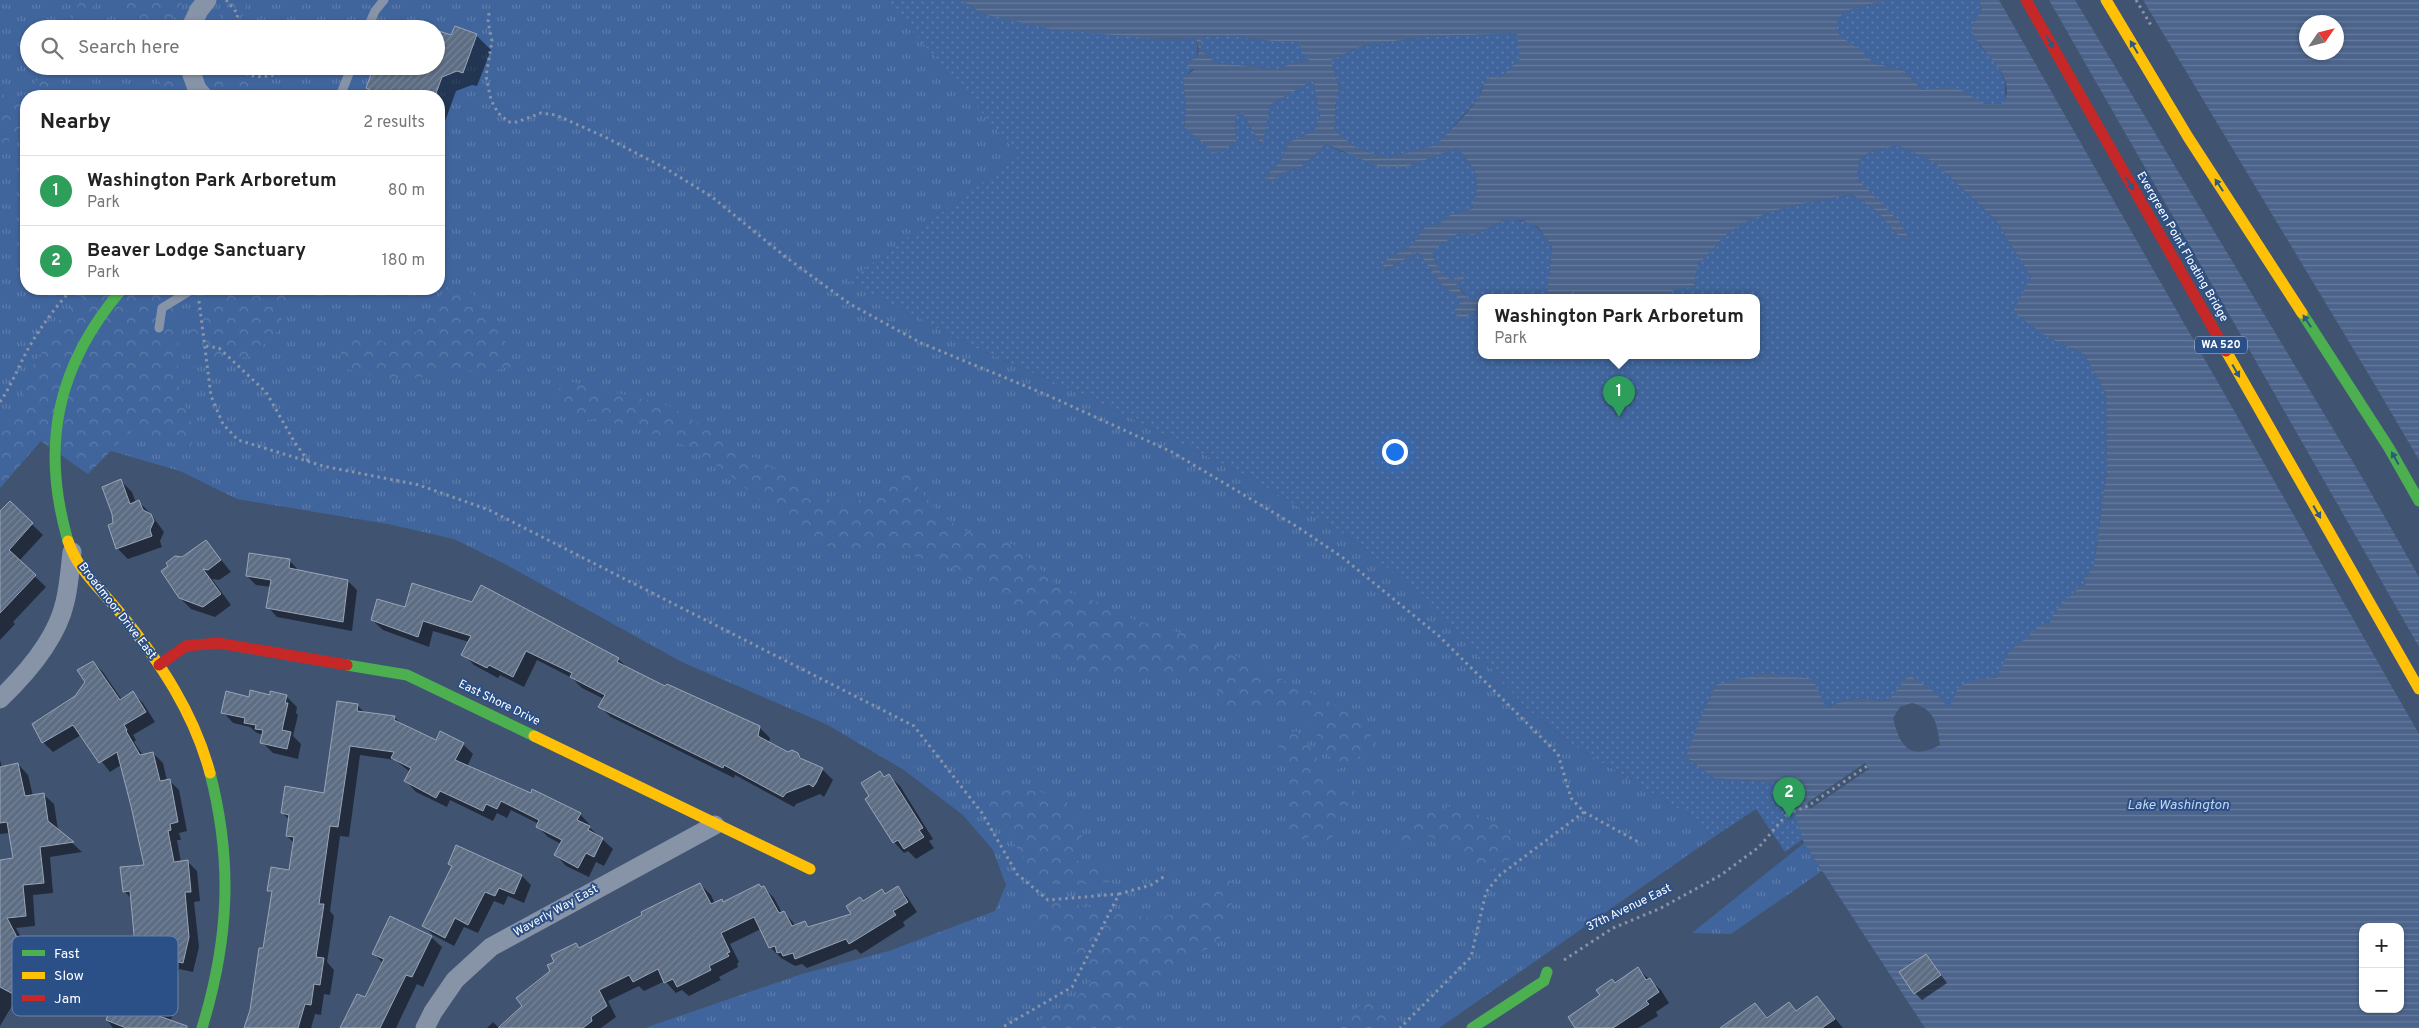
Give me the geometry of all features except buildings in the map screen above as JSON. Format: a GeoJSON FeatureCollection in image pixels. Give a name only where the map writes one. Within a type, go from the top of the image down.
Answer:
{"type":"FeatureCollection","features":[{"type":"Feature","properties":{"kind":"main road","name":"Evergreen Point Floating Bridge"},"geometry":{"type":"LineString","coordinates":[[2026,0],[2419,689]]}},
{"type":"Feature","properties":{"kind":"main road"},"geometry":{"type":"LineString","coordinates":[[2106,0],[2188,136],[2390,448],[2419,501]]}},
{"type":"Feature","properties":{"kind":"main road","name":"Broadmoor Drive East"},"geometry":{"type":"LineString","coordinates":[[117,295],[99,315],[83,338],[71,364],[60,394],[54,427],[54,463],[61,508],[72,552],[92,582],[122,614],[159,665],[194,726],[214,785],[225,851],[228,887],[224,940],[217,981],[202,1028]]}},
{"type":"Feature","properties":{"kind":"main road","name":"East Shore Drive"},"geometry":{"type":"LineString","coordinates":[[159,665],[186,646],[218,643],[407,675],[715,825],[810,869]]}},
{"type":"Feature","properties":{"kind":"main road"},"geometry":{"type":"LineString","coordinates":[[1472,1028],[1544,981],[1547,972]]}},
{"type":"Feature","properties":{"kind":"street"},"geometry":{"type":"LineString","coordinates":[[194,20],[199,10],[208,0]]}},
{"type":"Feature","properties":{"kind":"street"},"geometry":{"type":"LineString","coordinates":[[192,75],[198,90]]}},
{"type":"Feature","properties":{"kind":"street"},"geometry":{"type":"LineString","coordinates":[[0,700],[23,677],[47,644],[65,603],[72,552]]}},
{"type":"Feature","properties":{"kind":"street","name":"Waverly Way East"},"geometry":{"type":"LineString","coordinates":[[426,1028],[433,1012],[455,980],[491,947],[715,825]]}},
{"type":"Feature","properties":{"kind":"lane"},"geometry":{"type":"LineString","coordinates":[[371,20],[375,11],[384,0]]}},
{"type":"Feature","properties":{"kind":"lane"},"geometry":{"type":"LineString","coordinates":[[342,90],[348,75]]}},
{"type":"Feature","properties":{"kind":"lane"},"geometry":{"type":"LineString","coordinates":[[160,328],[162,308],[184,295]]}},
{"type":"Feature","properties":{"kind":"path"},"geometry":{"type":"LineString","coordinates":[[226,0],[238,14],[236,20]]}},
{"type":"Feature","properties":{"kind":"path"},"geometry":{"type":"LineString","coordinates":[[489,13],[488,22],[492,41],[486,76],[491,100],[498,113],[508,122],[517,122],[541,113],[556,115],[605,137],[665,168],[712,197],[787,258],[850,304],[922,343],[1047,395],[1172,452],[1296,526],[1342,557],[1439,636],[1558,754],[1571,798],[1584,812],[1640,843]]}},
{"type":"Feature","properties":{"kind":"path"},"geometry":{"type":"LineString","coordinates":[[250,75],[255,77],[273,77],[278,75]]}},
{"type":"Feature","properties":{"kind":"path"},"geometry":{"type":"LineString","coordinates":[[0,402],[8,390],[31,343],[66,295]]}},
{"type":"Feature","properties":{"kind":"path"},"geometry":{"type":"LineString","coordinates":[[199,298],[211,396],[223,424],[238,440],[309,462],[419,486],[490,510],[914,726],[982,813],[1017,874],[1048,900],[1119,894],[1151,885],[1165,876]]}},
{"type":"Feature","properties":{"kind":"path"},"geometry":{"type":"LineString","coordinates":[[206,346],[219,348],[266,392],[295,443],[309,462]]}},
{"type":"Feature","properties":{"kind":"path"},"geometry":{"type":"LineString","coordinates":[[1786,814],[1808,806],[1867,766]]}},
{"type":"Feature","properties":{"kind":"path","name":"37th Avenue East"},"geometry":{"type":"LineString","coordinates":[[1547,972],[1613,928],[1661,908],[1721,875],[1759,847],[1794,806]]}},
{"type":"Feature","properties":{"kind":"path"},"geometry":{"type":"LineString","coordinates":[[1400,1028],[1471,957],[1486,892],[1496,881],[1584,812]]}},
{"type":"Feature","properties":{"kind":"path"},"geometry":{"type":"LineString","coordinates":[[1001,1028],[1072,987],[1119,894]]}},
{"type":"Feature","properties":{"kind":"green space"},"geometry":{"type":"Polygon","coordinates":[[[0,0],[887,0],[1020,156],[849,281],[980,350],[1093,399],[1247,476],[1351,538],[1404,580],[1490,667],[1526,708],[1573,745],[1702,823],[1711,839],[1439,1028],[645,1028],[802,974],[889,951],[995,911],[1006,885],[993,850],[963,815],[904,770],[826,724],[682,662],[503,563],[454,539],[388,524],[237,499],[180,471],[18,424],[0,447],[0,0]]]}},
{"type":"Feature","properties":{"kind":"green space"},"geometry":{"type":"Polygon","coordinates":[[[102,0],[90,8],[87,20],[67,20],[77,8],[79,1],[102,0]]]}},
{"type":"Feature","properties":{"kind":"green space"},"geometry":{"type":"Polygon","coordinates":[[[115,0],[184,0],[174,20],[131,20],[114,7],[115,0]]]}},
{"type":"Feature","properties":{"kind":"green space"},"geometry":{"type":"Polygon","coordinates":[[[230,0],[248,0],[241,20],[217,20],[230,0]]]}},
{"type":"Feature","properties":{"kind":"green space"},"geometry":{"type":"Polygon","coordinates":[[[886,0],[961,0],[983,14],[1155,39],[1196,38],[1196,60],[1191,70],[1183,79],[1186,107],[1184,126],[1236,143],[1235,116],[1242,111],[1261,145],[1270,105],[1313,80],[1320,118],[1314,131],[1289,142],[1281,161],[1264,178],[1272,181],[1282,173],[1301,167],[1326,144],[1342,152],[1407,167],[1457,148],[1469,163],[1476,176],[1477,183],[1472,209],[1450,215],[1436,226],[1425,227],[1412,245],[1384,261],[1384,271],[1418,252],[1442,285],[1461,298],[1466,318],[1478,308],[1478,359],[1760,359],[1760,294],[1668,294],[1671,291],[1694,286],[1698,264],[1729,232],[1761,216],[1791,207],[1852,194],[1878,212],[1896,234],[1909,238],[1899,221],[1857,179],[1859,160],[1868,153],[1897,145],[1934,162],[1995,219],[2031,277],[2049,338],[2084,354],[2106,393],[2107,470],[2094,565],[2084,579],[2085,585],[2080,586],[2053,614],[2051,623],[2010,652],[1996,678],[1978,679],[1949,708],[1935,692],[1909,675],[1888,701],[1856,698],[1825,708],[1716,685],[1698,723],[1687,758],[1714,778],[1794,784],[1822,826],[1785,852],[1756,809],[1711,839],[1702,823],[1573,745],[1526,708],[1490,667],[1404,581],[1351,538],[1247,476],[1093,399],[980,350],[848,281],[1019,156],[886,0]]]}},
{"type":"Feature","properties":{"kind":"green space"},"geometry":{"type":"Polygon","coordinates":[[[1887,0],[1979,0],[1982,9],[1971,28],[1980,46],[1997,63],[2005,82],[2005,99],[2002,104],[1984,104],[1959,89],[1923,90],[1902,69],[1875,64],[1864,53],[1840,37],[1836,28],[1838,20],[1845,11],[1887,0]]]}},
{"type":"Feature","properties":{"kind":"green space"},"geometry":{"type":"Polygon","coordinates":[[[1517,33],[1521,59],[1500,78],[1482,87],[1479,97],[1437,145],[1388,158],[1358,149],[1334,130],[1336,100],[1339,89],[1331,60],[1364,45],[1424,37],[1517,33]]]}},
{"type":"Feature","properties":{"kind":"green space"},"geometry":{"type":"Polygon","coordinates":[[[1234,36],[1279,42],[1296,41],[1310,60],[1292,63],[1279,69],[1216,63],[1201,50],[1201,37],[1234,36]]]}},
{"type":"Feature","properties":{"kind":"green space"},"geometry":{"type":"Polygon","coordinates":[[[41,75],[53,77],[52,90],[29,90],[41,75]]]}},
{"type":"Feature","properties":{"kind":"green space"},"geometry":{"type":"Polygon","coordinates":[[[242,75],[258,79],[261,90],[164,90],[156,76],[242,75]]]}},
{"type":"Feature","properties":{"kind":"green space"},"geometry":{"type":"Polygon","coordinates":[[[0,93],[12,98],[20,96],[20,128],[10,138],[6,149],[0,151],[0,93]]]}},
{"type":"Feature","properties":{"kind":"green space"},"geometry":{"type":"Polygon","coordinates":[[[1504,220],[1532,224],[1552,246],[1547,294],[1478,294],[1478,299],[1468,299],[1464,296],[1465,294],[1440,271],[1436,265],[1432,250],[1460,232],[1473,235],[1504,220]]]}},
{"type":"Feature","properties":{"kind":"green space"},"geometry":{"type":"Polygon","coordinates":[[[445,287],[472,292],[511,350],[512,367],[485,372],[455,369],[423,377],[386,379],[346,369],[338,345],[372,333],[391,349],[418,330],[435,308],[441,295],[445,295],[445,287]]]}},
{"type":"Feature","properties":{"kind":"green space"},"geometry":{"type":"Polygon","coordinates":[[[1574,291],[1578,294],[1558,294],[1574,291]]]}},
{"type":"Feature","properties":{"kind":"green space"},"geometry":{"type":"Polygon","coordinates":[[[83,295],[173,295],[178,341],[178,383],[194,431],[191,449],[131,430],[88,474],[41,441],[0,488],[0,432],[15,414],[23,412],[24,388],[28,373],[43,351],[61,317],[83,295]]]}},
{"type":"Feature","properties":{"kind":"green space"},"geometry":{"type":"Polygon","coordinates":[[[227,295],[306,295],[281,313],[283,326],[252,356],[217,362],[191,345],[191,313],[227,295]]]}},
{"type":"Feature","properties":{"kind":"green space"},"geometry":{"type":"Polygon","coordinates":[[[564,380],[670,406],[724,440],[841,506],[875,495],[904,469],[938,513],[965,531],[1015,545],[1062,590],[1097,602],[1137,621],[1207,640],[1266,672],[1368,720],[1373,748],[1338,770],[1301,710],[1223,710],[1213,674],[1097,678],[1060,659],[1022,609],[943,563],[893,552],[836,551],[781,518],[724,470],[683,445],[631,426],[578,418],[553,401],[564,380]]]}},
{"type":"Feature","properties":{"kind":"green space"},"geometry":{"type":"Polygon","coordinates":[[[1296,731],[1304,738],[1331,781],[1355,791],[1349,806],[1333,805],[1341,820],[1328,845],[1311,836],[1288,845],[1286,805],[1290,765],[1273,737],[1296,731]]]}},
{"type":"Feature","properties":{"kind":"green space"},"geometry":{"type":"Polygon","coordinates":[[[991,790],[1037,791],[1065,799],[1083,833],[1074,856],[1083,867],[1104,865],[1111,882],[1068,885],[1038,880],[984,798],[991,790]]]}},
{"type":"Feature","properties":{"kind":"green space"},"geometry":{"type":"Polygon","coordinates":[[[1455,805],[1508,828],[1515,856],[1488,872],[1430,836],[1399,853],[1390,833],[1424,815],[1455,805]]]}},
{"type":"Feature","properties":{"kind":"green space"},"geometry":{"type":"Polygon","coordinates":[[[1804,843],[1822,871],[1731,934],[1692,933],[1804,843]]]}},
{"type":"Feature","properties":{"kind":"green space"},"geometry":{"type":"Polygon","coordinates":[[[1220,880],[1230,880],[1235,886],[1231,908],[1219,942],[1205,950],[1187,955],[1175,971],[1145,990],[1137,1010],[1135,1024],[1129,1028],[1027,1028],[1078,996],[1094,976],[1031,924],[1048,900],[1150,918],[1177,914],[1217,889],[1220,880]]]}},
{"type":"Feature","properties":{"kind":"green space"},"geometry":{"type":"Polygon","coordinates":[[[1366,1001],[1382,1009],[1390,1019],[1386,1028],[1331,1028],[1366,1001]]]}},
{"type":"Feature","properties":{"kind":"water","name":"Lake Washington"},"geometry":{"type":"Polygon","coordinates":[[[961,0],[1887,0],[1845,11],[1838,20],[1836,28],[1840,36],[1864,53],[1875,64],[1902,69],[1923,90],[1946,87],[1960,89],[1984,104],[2002,104],[2007,94],[2002,74],[1971,28],[1982,9],[1979,0],[2419,0],[2419,1028],[1925,1028],[1804,843],[1794,809],[1794,784],[1714,778],[1686,757],[1698,723],[1716,685],[1762,673],[1813,679],[1826,708],[1842,701],[1856,698],[1888,701],[1909,675],[1935,692],[1949,708],[1959,686],[1978,679],[1996,678],[2009,652],[2044,623],[2050,623],[2053,614],[2080,586],[2085,585],[2084,579],[2094,565],[2107,470],[2106,393],[2084,354],[2049,338],[2013,312],[2031,277],[1995,219],[1934,162],[1897,145],[1868,153],[1859,160],[1857,179],[1899,221],[1909,238],[1896,234],[1878,212],[1852,194],[1791,207],[1761,216],[1729,232],[1698,264],[1694,286],[1671,291],[1668,294],[1578,294],[1573,291],[1547,294],[1552,246],[1538,227],[1522,220],[1504,220],[1473,235],[1460,232],[1432,251],[1434,260],[1443,274],[1451,280],[1463,274],[1465,277],[1456,285],[1468,299],[1478,299],[1478,308],[1466,318],[1457,318],[1455,310],[1462,300],[1442,285],[1418,252],[1383,271],[1384,261],[1412,245],[1425,227],[1436,226],[1450,215],[1472,209],[1477,183],[1476,176],[1469,163],[1457,148],[1407,167],[1380,167],[1326,144],[1301,167],[1282,173],[1272,181],[1264,178],[1281,161],[1289,142],[1314,131],[1320,117],[1313,80],[1270,105],[1262,146],[1242,112],[1235,116],[1236,143],[1215,153],[1184,127],[1186,107],[1183,78],[1194,70],[1188,66],[1187,62],[1197,58],[1199,50],[1196,38],[1155,39],[1051,29],[983,14],[961,0]],[[1517,33],[1424,37],[1364,45],[1331,60],[1339,89],[1336,100],[1334,130],[1358,149],[1388,158],[1436,145],[1464,116],[1479,97],[1486,80],[1492,76],[1500,78],[1520,59],[1517,33]],[[1234,36],[1201,37],[1201,50],[1216,63],[1279,69],[1292,63],[1309,60],[1296,41],[1279,42],[1234,36]],[[1912,703],[1900,707],[1893,718],[1903,744],[1914,751],[1921,752],[1940,745],[1934,718],[1926,709],[1912,703]]]}},
{"type":"Feature","properties":{"kind":"pier"},"geometry":{"type":"Polygon","coordinates":[[[1999,0],[2049,0],[2246,344],[2419,647],[2419,734],[1999,0]]]}},
{"type":"Feature","properties":{"kind":"pier"},"geometry":{"type":"Polygon","coordinates":[[[2075,0],[2143,0],[2375,385],[2419,460],[2419,577],[2359,472],[2075,0]]]}},
{"type":"Feature","properties":{"kind":"pier"},"geometry":{"type":"Polygon","coordinates":[[[1865,763],[1869,769],[1810,809],[1807,803],[1865,763]]]}},
{"type":"Feature","properties":{"kind":"traffic: fast"},"geometry":{"type":"LineString","coordinates":[[68,541],[55,472],[56,439],[60,408],[69,377],[82,347],[117,295]]}},
{"type":"Feature","properties":{"kind":"traffic: fast"},"geometry":{"type":"LineString","coordinates":[[2302,313],[2389,448],[2419,501]]}},
{"type":"Feature","properties":{"kind":"traffic: fast"},"geometry":{"type":"LineString","coordinates":[[347,665],[407,675],[534,736]]}},
{"type":"Feature","properties":{"kind":"traffic: fast"},"geometry":{"type":"LineString","coordinates":[[202,1028],[218,964],[225,901],[222,838],[210,773]]}},
{"type":"Feature","properties":{"kind":"traffic: fast"},"geometry":{"type":"LineString","coordinates":[[1472,1028],[1544,981],[1547,972]]}},
{"type":"Feature","properties":{"kind":"traffic: slow"},"geometry":{"type":"LineString","coordinates":[[2106,0],[2188,137],[2302,313]]}},
{"type":"Feature","properties":{"kind":"traffic: slow"},"geometry":{"type":"LineString","coordinates":[[2226,351],[2419,689]]}},
{"type":"Feature","properties":{"kind":"traffic: slow"},"geometry":{"type":"LineString","coordinates":[[68,541],[72,552],[84,571],[135,632],[174,689],[195,730],[210,773]]}},
{"type":"Feature","properties":{"kind":"traffic: slow"},"geometry":{"type":"LineString","coordinates":[[534,736],[810,869]]}},
{"type":"Feature","properties":{"kind":"traffic: jam"},"geometry":{"type":"LineString","coordinates":[[2026,0],[2226,351]]}},
{"type":"Feature","properties":{"kind":"traffic: jam"},"geometry":{"type":"LineString","coordinates":[[159,665],[186,646],[218,643],[347,665]]}},
{"type":"Feature","properties":{"kind":"place","name":"Washington Park Arboretum"},"geometry":{"type":"Point","coordinates":[1619,417]}},
{"type":"Feature","properties":{"kind":"place","name":"Beaver Lodge Sanctuary"},"geometry":{"type":"Point","coordinates":[1789,818]}}]}
